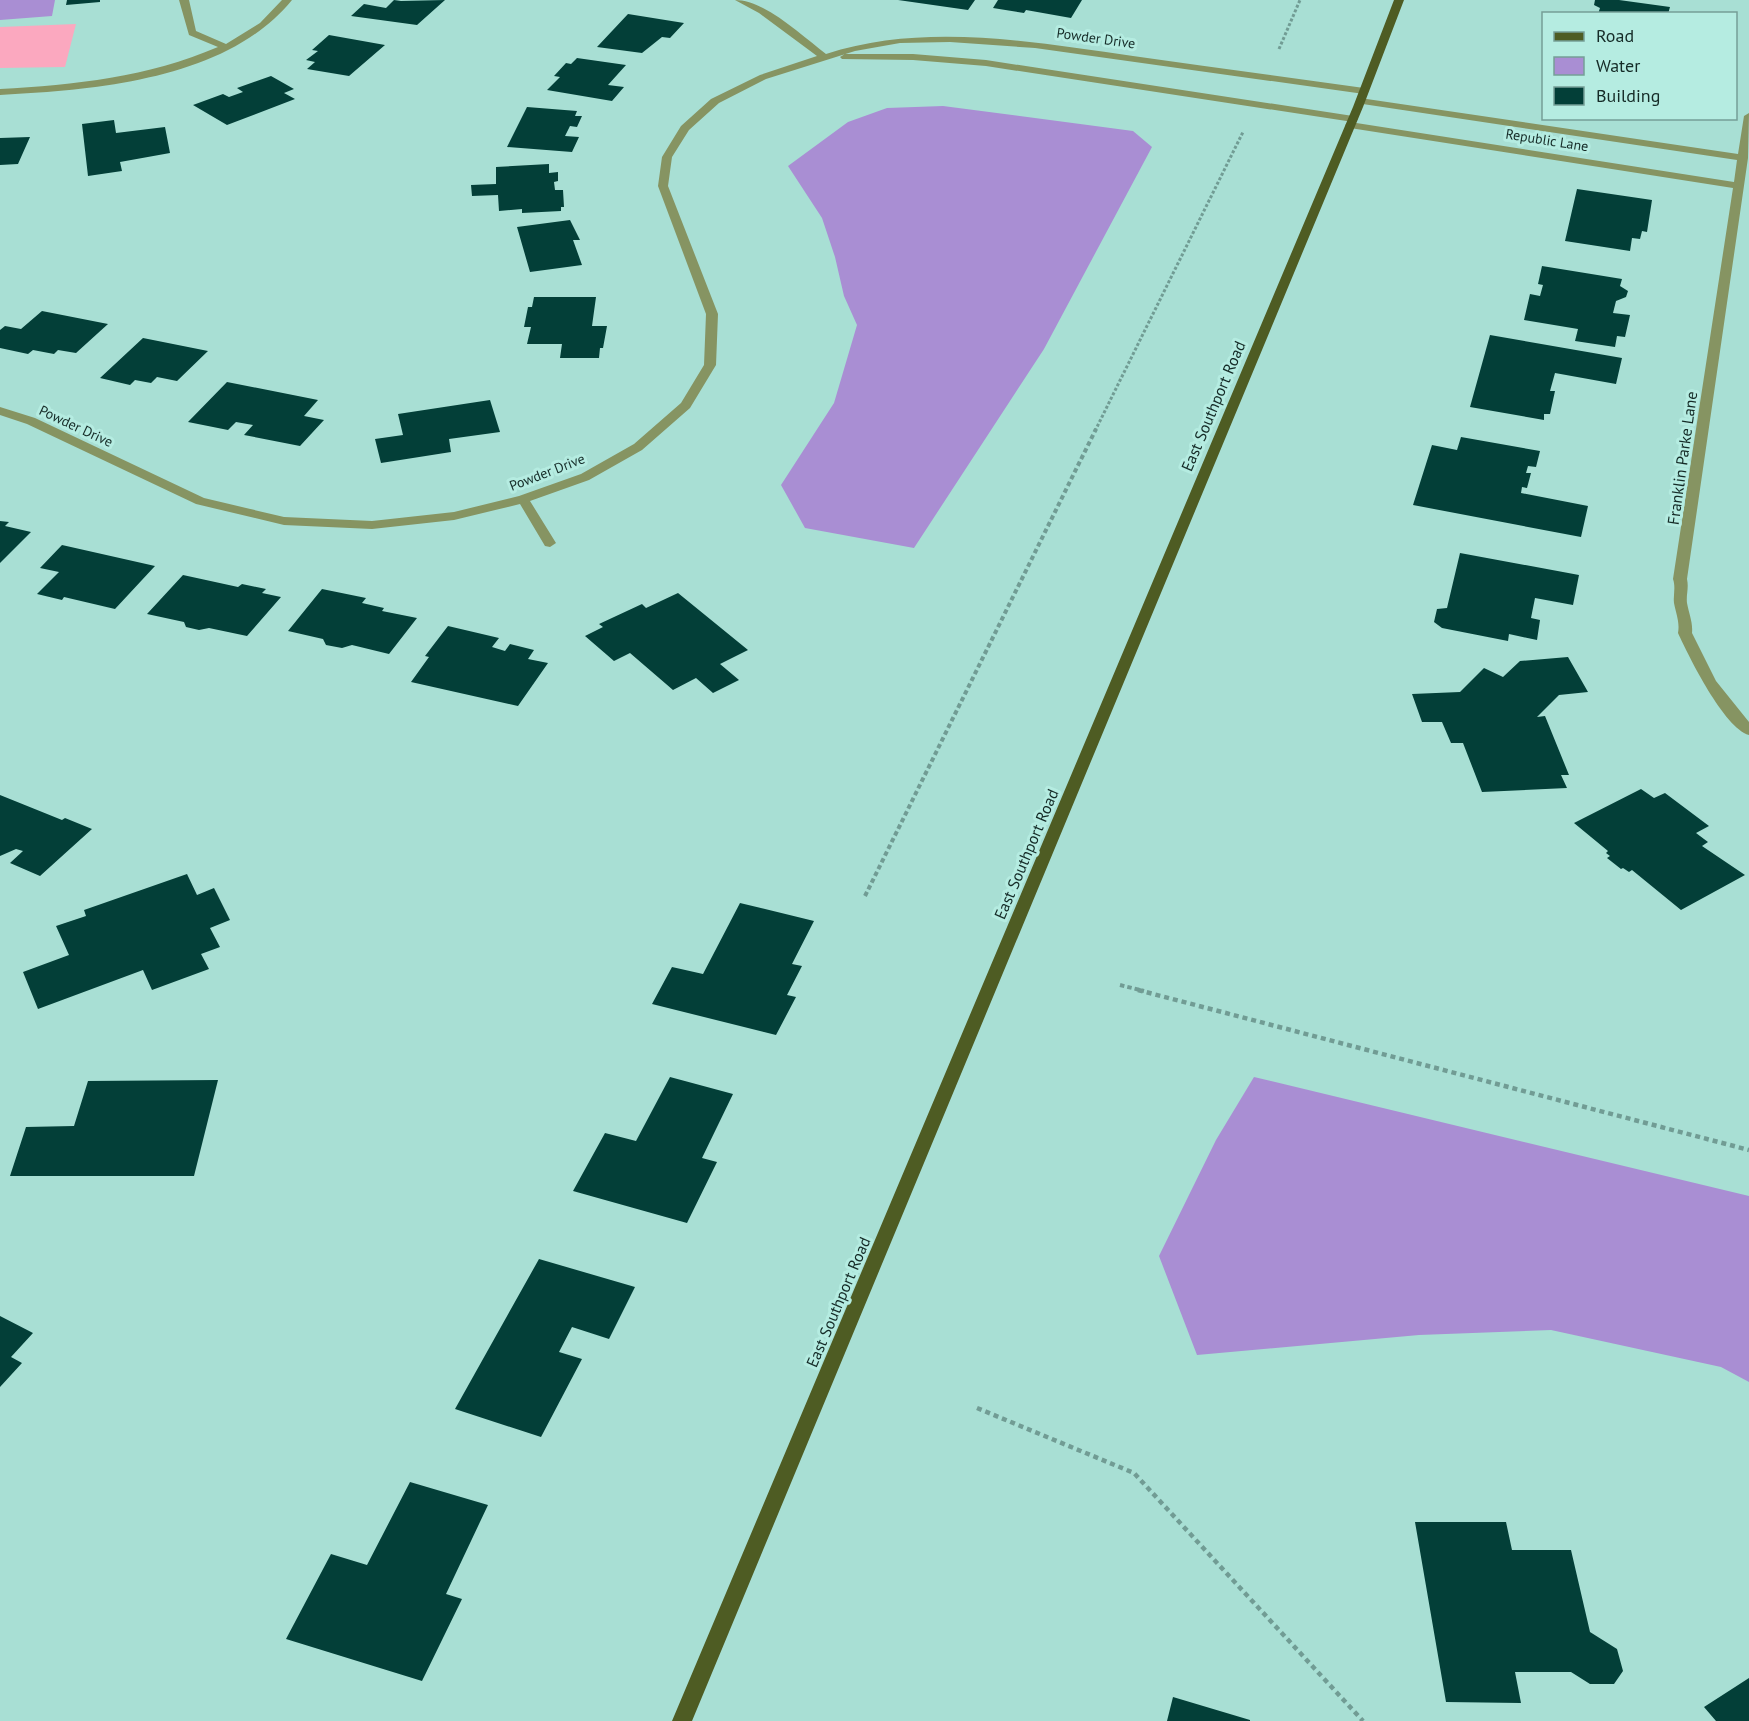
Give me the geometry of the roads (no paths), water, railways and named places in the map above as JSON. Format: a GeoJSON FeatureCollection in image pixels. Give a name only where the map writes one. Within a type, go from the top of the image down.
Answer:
{"type":"FeatureCollection","features":[{"type":"Feature","properties":{"kind":"main road","name":"East Southport Road"},"geometry":{"type":"LineString","coordinates":[[682,1721],[1362,96],[1399,0]]}},
{"type":"Feature","properties":{"kind":"street"},"geometry":{"type":"LineString","coordinates":[[184,0],[192,33],[225,47]]}},
{"type":"Feature","properties":{"kind":"street"},"geometry":{"type":"LineString","coordinates":[[0,92],[95,85],[170,68],[225,47],[260,26],[287,0]]}},
{"type":"Feature","properties":{"kind":"street"},"geometry":{"type":"LineString","coordinates":[[740,0],[762,11],[824,57]]}},
{"type":"Feature","properties":{"kind":"street","name":"Powder Drive"},"geometry":{"type":"LineString","coordinates":[[0,411],[31,421],[200,501],[284,521],[372,525],[454,516],[522,500],[585,477],[638,447],[686,405],[710,365],[712,314],[663,186],[667,157],[685,128],[715,101],[763,77],[853,48],[900,40],[950,39],[1035,45],[1269,78],[1362,96]]}},
{"type":"Feature","properties":{"kind":"street","name":"Powder Drive"},"geometry":{"type":"LineString","coordinates":[[824,57],[913,57],[986,63],[1257,104],[1351,122]]}},
{"type":"Feature","properties":{"kind":"street","name":"Republic Lane"},"geometry":{"type":"LineString","coordinates":[[1362,96],[1744,167]]}},
{"type":"Feature","properties":{"kind":"street","name":"Franklin Parke Lane"},"geometry":{"type":"LineString","coordinates":[[1749,116],[1744,167],[1739,186],[1680,579],[1683,590],[1680,600],[1686,625],[1685,633],[1696,658],[1710,683],[1737,719],[1749,730]]}},
{"type":"Feature","properties":{"kind":"street","name":"Republic Lane"},"geometry":{"type":"LineString","coordinates":[[1351,122],[1739,186]]}},
{"type":"Feature","properties":{"kind":"street"},"geometry":{"type":"LineString","coordinates":[[522,500],[550,543]]}},
{"type":"Feature","properties":{"kind":"water"},"geometry":{"type":"Polygon","coordinates":[[[0,0],[55,0],[52,16],[0,20],[0,0]]]}},
{"type":"Feature","properties":{"kind":"water"},"geometry":{"type":"Polygon","coordinates":[[[943,106],[1133,131],[1152,147],[1044,349],[914,548],[805,528],[781,485],[834,403],[857,325],[844,296],[835,257],[822,218],[788,166],[848,122],[887,108],[943,106]]]}},
{"type":"Feature","properties":{"kind":"water"},"geometry":{"type":"Polygon","coordinates":[[[1254,1077],[1749,1196],[1749,1382],[1721,1367],[1551,1330],[1419,1335],[1197,1355],[1159,1256],[1216,1140],[1254,1077]]]}}]}
